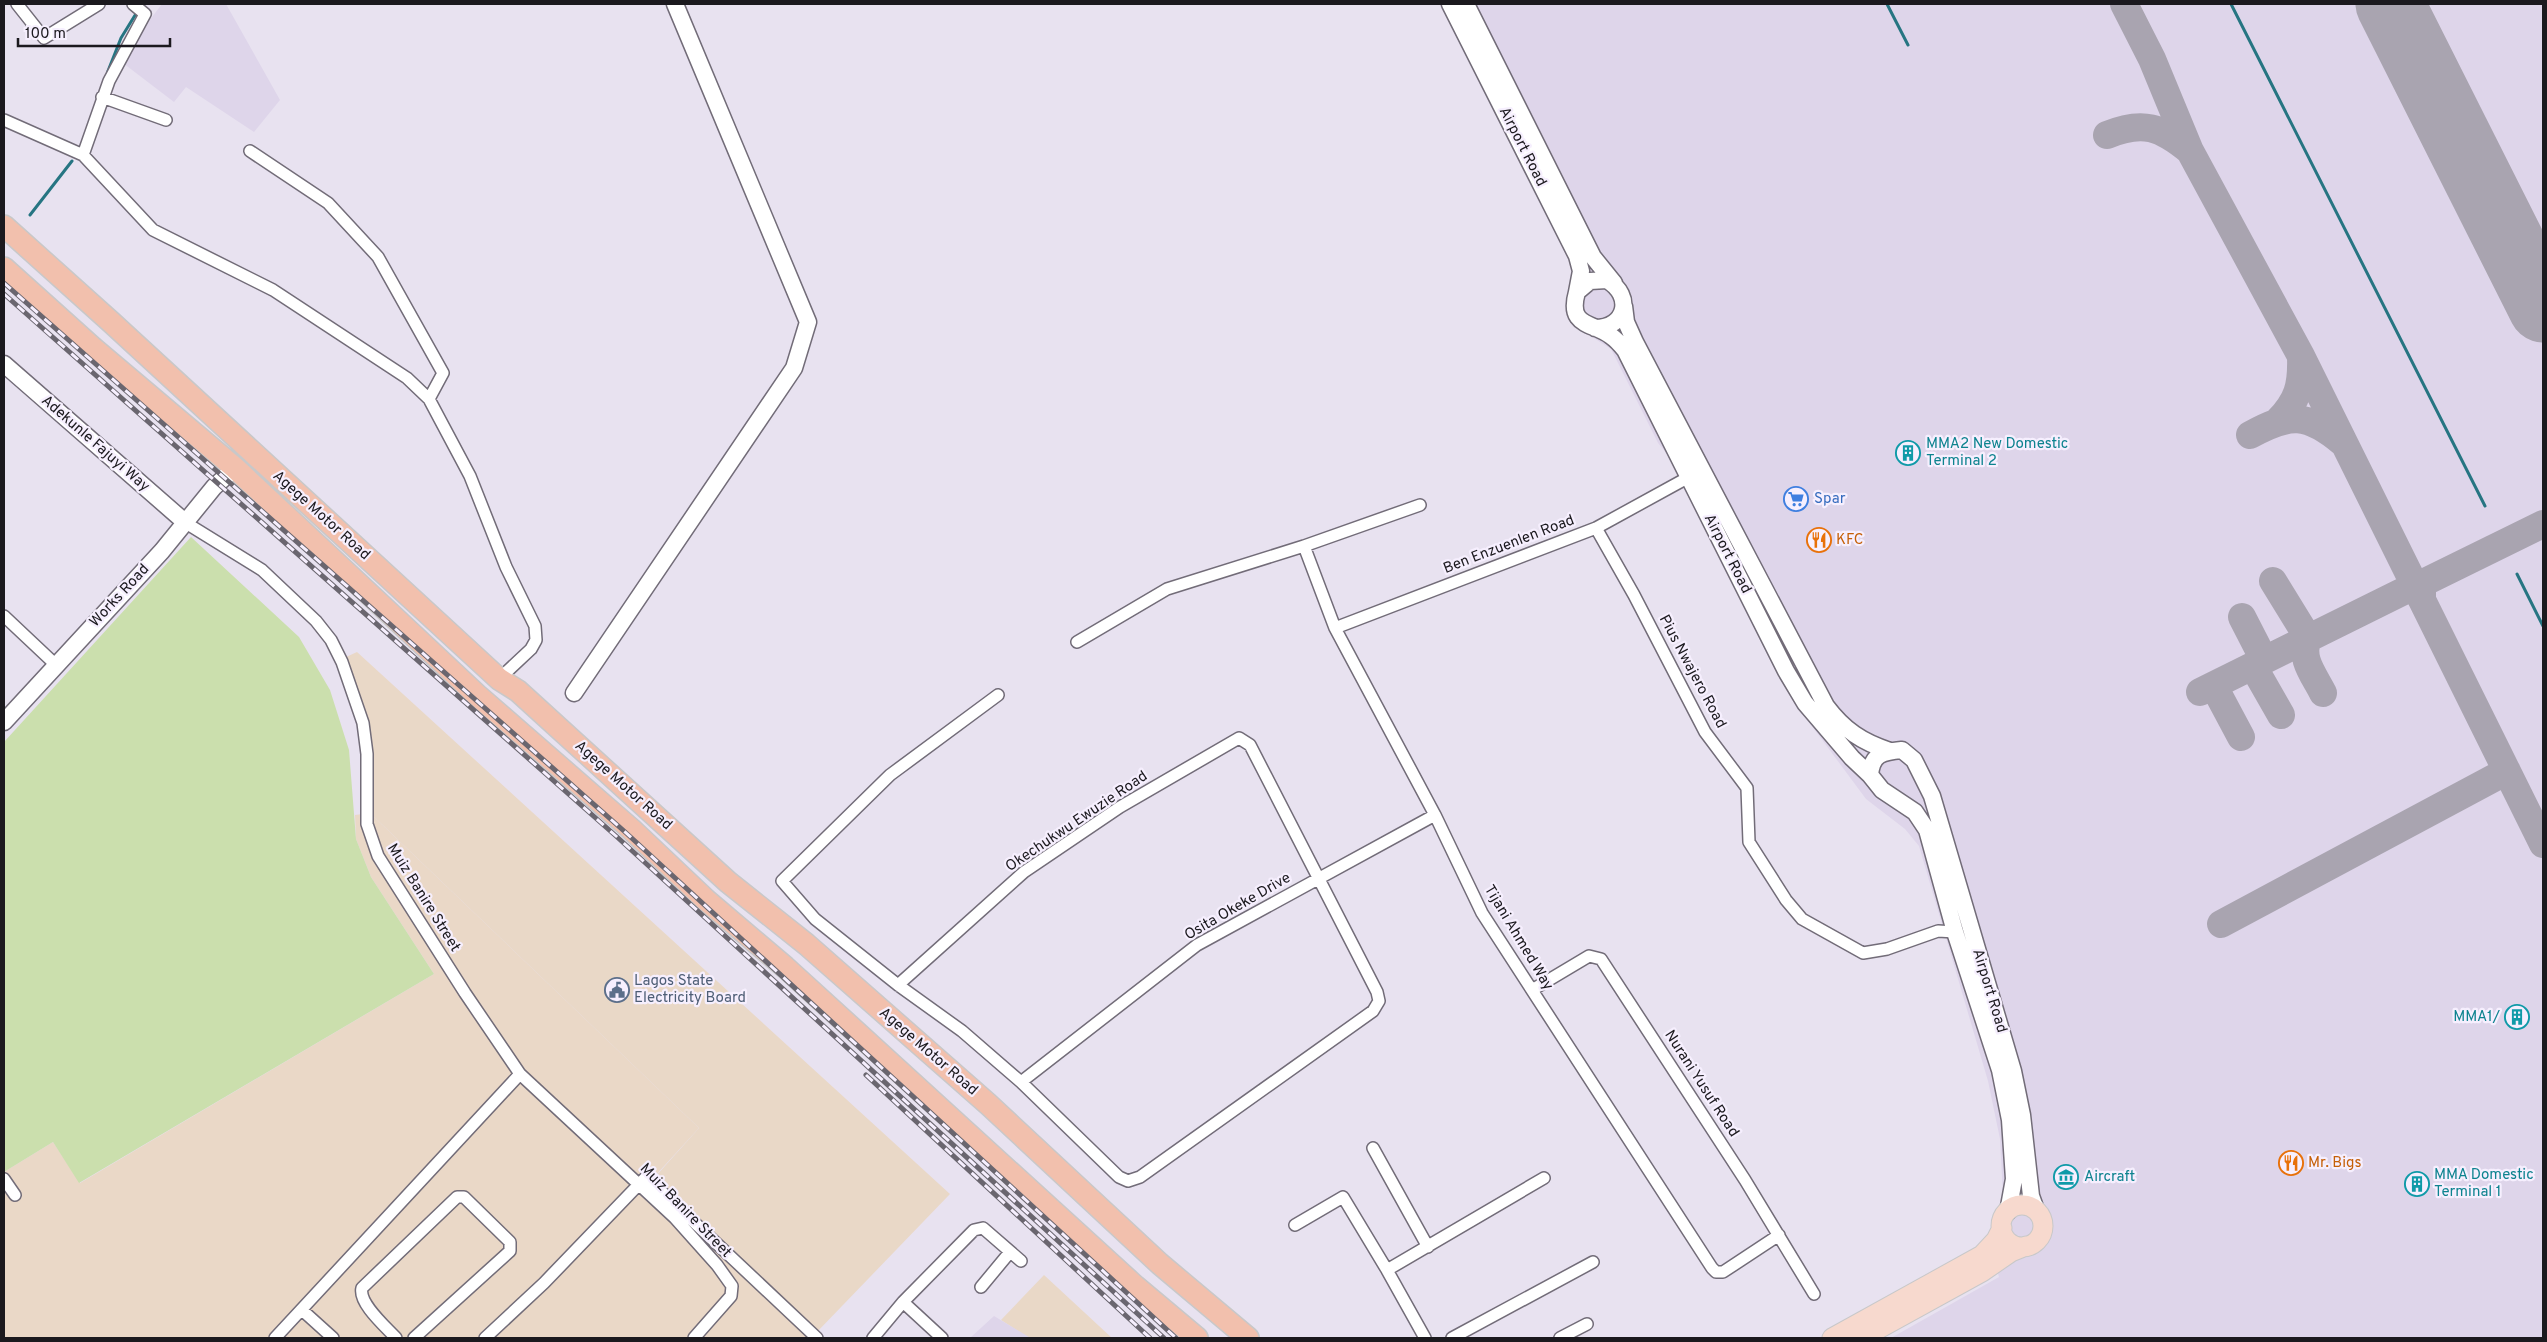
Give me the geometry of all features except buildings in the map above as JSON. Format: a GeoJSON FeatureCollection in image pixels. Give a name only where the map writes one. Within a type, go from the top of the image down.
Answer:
{"type":"FeatureCollection","features":[{"type":"Feature","properties":{"kind":"highway","name":"Agege Motor Road"},"geometry":{"type":"LineString","coordinates":[[4,226],[499,679],[518,691],[728,882],[806,944],[988,1104],[1160,1264],[1248,1338]]}},
{"type":"Feature","properties":{"kind":"highway","name":"Agege Motor Road"},"geometry":{"type":"LineString","coordinates":[[4,268],[92,348],[235,468],[477,695],[556,762],[706,900],[785,967],[1135,1286],[1197,1338]]}},
{"type":"Feature","properties":{"kind":"highway"},"geometry":{"type":"LineString","coordinates":[[785,967],[806,944]]}},
{"type":"Feature","properties":{"kind":"main road"},"geometry":{"type":"LineString","coordinates":[[574,692],[794,368],[808,322],[675,4]]}},
{"type":"Feature","properties":{"kind":"main road","name":"Airport Road"},"geometry":{"type":"LineString","coordinates":[[1450,4],[1577,256],[1581,271],[1577,292]]}},
{"type":"Feature","properties":{"kind":"main road","name":"Airport Road"},"geometry":{"type":"LineString","coordinates":[[1466,4],[1593,257],[1615,285]]}},
{"type":"Feature","properties":{"kind":"main road"},"geometry":{"type":"LineString","coordinates":[[1598,279],[1615,285],[1620,291],[1624,306],[1617,321],[1603,328],[1586,325],[1575,311],[1577,292],[1590,280],[1598,279]]}},
{"type":"Feature","properties":{"kind":"main road","name":"Airport Road"},"geometry":{"type":"LineString","coordinates":[[1624,306],[1626,322],[1632,337],[1826,706],[1839,724],[1857,737],[1890,751]]}},
{"type":"Feature","properties":{"kind":"main road","name":"Airport Road"},"geometry":{"type":"LineString","coordinates":[[1595,328],[1611,335],[1625,350],[1795,687],[1826,729],[1870,775]]}},
{"type":"Feature","properties":{"kind":"main road","name":"Adekunle Fajuyi Way"},"geometry":{"type":"LineString","coordinates":[[4,364],[186,523]]}},
{"type":"Feature","properties":{"kind":"main road","name":"Works Road"},"geometry":{"type":"LineString","coordinates":[[4,722],[186,523],[214,487],[235,468]]}},
{"type":"Feature","properties":{"kind":"main road"},"geometry":{"type":"LineString","coordinates":[[1902,750],[1914,760],[1923,776],[1918,793],[1912,798],[1899,801],[1882,790],[1870,775],[1871,763],[1876,757],[1890,751],[1902,750]]}},
{"type":"Feature","properties":{"kind":"main road","name":"Airport Road"},"geometry":{"type":"LineString","coordinates":[[1923,776],[1936,808],[2013,1071],[2022,1115],[2031,1196],[2036,1210]]}},
{"type":"Feature","properties":{"kind":"main road","name":"Airport Road"},"geometry":{"type":"LineString","coordinates":[[1832,1338],[1982,1256],[1996,1240],[2005,1220],[2014,1179],[2010,1120],[2000,1070],[1955,932],[1927,830],[1914,812],[1899,801]]}},
{"type":"Feature","properties":{"kind":"main road"},"geometry":{"type":"LineString","coordinates":[[1862,1338],[1982,1272],[2011,1252],[2026,1246],[2036,1242],[2042,1230],[2041,1216],[2036,1210],[2024,1205],[2017,1206],[2005,1220],[2005,1237],[2015,1245],[2026,1246]]}},
{"type":"Feature","properties":{"kind":"street"},"geometry":{"type":"LineString","coordinates":[[17,4],[44,38],[99,4]]}},
{"type":"Feature","properties":{"kind":"street"},"geometry":{"type":"LineString","coordinates":[[84,155],[102,97],[146,14],[133,4]]}},
{"type":"Feature","properties":{"kind":"street"},"geometry":{"type":"LineString","coordinates":[[102,97],[166,120]]}},
{"type":"Feature","properties":{"kind":"street"},"geometry":{"type":"LineString","coordinates":[[4,120],[84,155],[152,230],[273,290],[407,378],[429,399],[470,476],[506,567],[535,626],[536,640],[530,649],[499,679]]}},
{"type":"Feature","properties":{"kind":"street"},"geometry":{"type":"LineString","coordinates":[[250,151],[328,203],[378,257],[443,373],[429,399]]}},
{"type":"Feature","properties":{"kind":"street","name":"Ben Enzuenlen Road"},"geometry":{"type":"LineString","coordinates":[[1335,628],[1596,528],[1688,477]]}},
{"type":"Feature","properties":{"kind":"street"},"geometry":{"type":"LineString","coordinates":[[1077,642],[1167,589],[1304,546],[1420,505]]}},
{"type":"Feature","properties":{"kind":"street","name":"Muiz Banire Street"},"geometry":{"type":"LineString","coordinates":[[186,523],[262,570],[316,621],[331,640],[342,662],[363,723],[367,754],[367,824],[378,856],[464,993],[520,1074],[674,1218],[727,1276],[732,1286],[730,1296],[694,1338]]}},
{"type":"Feature","properties":{"kind":"street","name":"Pius Nwajero Road"},"geometry":{"type":"LineString","coordinates":[[1596,528],[1634,595],[1705,732],[1747,788],[1749,842],[1786,900],[1797,913],[1837,940],[1863,953],[1887,949],[1938,931],[1955,932]]}},
{"type":"Feature","properties":{"kind":"street","name":"Tijani Ahmed Way"},"geometry":{"type":"LineString","coordinates":[[1304,546],[1335,628],[1435,815],[1482,913],[1716,1272],[1723,1272],[1779,1235]]}},
{"type":"Feature","properties":{"kind":"street"},"geometry":{"type":"LineString","coordinates":[[4,616],[56,665]]}},
{"type":"Feature","properties":{"kind":"street"},"geometry":{"type":"LineString","coordinates":[[998,695],[890,775],[782,881],[815,919],[898,985],[962,1031],[1020,1082],[1119,1177],[1128,1181],[1140,1176],[1373,1011],[1379,1001],[1318,879]]}},
{"type":"Feature","properties":{"kind":"street","name":"Okechukwu Ewuzie Road"},"geometry":{"type":"LineString","coordinates":[[898,985],[1024,872],[1120,807],[1239,738],[1250,745],[1318,879]]}},
{"type":"Feature","properties":{"kind":"street","name":"Osita Okeke Drive"},"geometry":{"type":"LineString","coordinates":[[1020,1082],[1197,945],[1435,815]]}},
{"type":"Feature","properties":{"kind":"street","name":"Nurani Yusuf Road"},"geometry":{"type":"LineString","coordinates":[[1532,990],[1589,956],[1601,960],[1779,1235],[1814,1294]]}},
{"type":"Feature","properties":{"kind":"street"},"geometry":{"type":"LineString","coordinates":[[275,1338],[520,1074]]}},
{"type":"Feature","properties":{"kind":"street"},"geometry":{"type":"LineString","coordinates":[[1373,1148],[1428,1246]]}},
{"type":"Feature","properties":{"kind":"street"},"geometry":{"type":"LineString","coordinates":[[485,1338],[595,1231],[646,1176],[817,1338]]}},
{"type":"Feature","properties":{"kind":"street"},"geometry":{"type":"LineString","coordinates":[[1387,1270],[1544,1178]]}},
{"type":"Feature","properties":{"kind":"street"},"geometry":{"type":"LineString","coordinates":[[4,1179],[15,1195]]}},
{"type":"Feature","properties":{"kind":"street"},"geometry":{"type":"LineString","coordinates":[[396,1338],[364,1302],[361,1293],[362,1288],[457,1197],[464,1197],[510,1242],[510,1251],[414,1338]]}},
{"type":"Feature","properties":{"kind":"street"},"geometry":{"type":"LineString","coordinates":[[1295,1225],[1343,1197],[1425,1338]]}},
{"type":"Feature","properties":{"kind":"street"},"geometry":{"type":"LineString","coordinates":[[873,1338],[903,1302],[974,1230],[982,1228],[1021,1261]]}},
{"type":"Feature","properties":{"kind":"street"},"geometry":{"type":"LineString","coordinates":[[981,1287],[1010,1252]]}},
{"type":"Feature","properties":{"kind":"street"},"geometry":{"type":"LineString","coordinates":[[1452,1338],[1593,1262]]}},
{"type":"Feature","properties":{"kind":"street"},"geometry":{"type":"LineString","coordinates":[[903,1302],[942,1338]]}},
{"type":"Feature","properties":{"kind":"street"},"geometry":{"type":"LineString","coordinates":[[302,1310],[333,1338]]}},
{"type":"Feature","properties":{"kind":"street"},"geometry":{"type":"LineString","coordinates":[[1560,1338],[1586,1324]]}},
{"type":"Feature","properties":{"kind":"shaded area"},"geometry":{"type":"Polygon","coordinates":[[[162,4],[226,4],[280,100],[254,132],[186,87],[174,102],[119,60],[162,4]]]}},
{"type":"Feature","properties":{"kind":"shaded area"},"geometry":{"type":"Polygon","coordinates":[[[1446,4],[2543,4],[2543,1338],[1891,1338],[1999,1277],[1989,1241],[1996,1228],[2003,1196],[2000,1139],[1988,1081],[1919,846],[1905,829],[1866,799],[1797,706],[1668,455],[1658,443],[1611,349],[1575,326],[1568,314],[1575,275],[1569,255],[1446,4]]]}},
{"type":"Feature","properties":{"kind":"shaded area"},"geometry":{"type":"Polygon","coordinates":[[[357,652],[950,1194],[816,1333],[655,1177],[699,1128],[370,813],[371,764],[367,715],[346,657],[357,652]]]}},
{"type":"Feature","properties":{"kind":"shaded area"},"geometry":{"type":"Polygon","coordinates":[[[370,813],[699,1128],[655,1176],[821,1338],[4,1338],[4,1172],[53,1142],[80,1183],[434,974],[371,877],[356,839],[355,815],[370,813]]]}},
{"type":"Feature","properties":{"kind":"shaded area"},"geometry":{"type":"Polygon","coordinates":[[[1044,1275],[1112,1338],[1029,1338],[1001,1320],[1044,1275]]]}},
{"type":"Feature","properties":{"kind":"shaded area"},"geometry":{"type":"Polygon","coordinates":[[[994,1316],[1029,1337],[1029,1338],[970,1338],[994,1316]]]}},
{"type":"Feature","properties":{"kind":"green space"},"geometry":{"type":"Polygon","coordinates":[[[191,537],[299,637],[330,690],[349,750],[356,839],[371,877],[434,974],[79,1183],[53,1142],[4,1172],[4,742],[191,537]]]}},
{"type":"Feature","properties":{"kind":"waterway"},"geometry":{"type":"LineString","coordinates":[[1887,4],[1908,45]]}},
{"type":"Feature","properties":{"kind":"waterway"},"geometry":{"type":"LineString","coordinates":[[2231,4],[2485,506]]}},
{"type":"Feature","properties":{"kind":"waterway"},"geometry":{"type":"LineString","coordinates":[[108,71],[121,38],[137,12]]}},
{"type":"Feature","properties":{"kind":"waterway"},"geometry":{"type":"LineString","coordinates":[[30,215],[72,161]]}},
{"type":"Feature","properties":{"kind":"waterway"},"geometry":{"type":"LineString","coordinates":[[2517,574],[2543,626]]}},
{"type":"Feature","properties":{"kind":"taxiway"},"geometry":{"type":"LineString","coordinates":[[2124,4],[2152,59],[2190,151],[2301,356],[2543,844]]}},
{"type":"Feature","properties":{"kind":"taxiway"},"geometry":{"type":"LineString","coordinates":[[2107,135],[2131,128],[2151,128],[2170,136],[2190,151]]}},
{"type":"Feature","properties":{"kind":"taxiway"},"geometry":{"type":"LineString","coordinates":[[2278,421],[2285,414],[2297,392],[2301,376],[2301,357]]}},
{"type":"Feature","properties":{"kind":"taxiway"},"geometry":{"type":"LineString","coordinates":[[2250,435],[2276,423],[2298,419],[2308,421],[2330,432],[2342,442]]}},
{"type":"Feature","properties":{"kind":"taxiway"},"geometry":{"type":"LineString","coordinates":[[2422,598],[2422,587],[2427,581],[2543,524]]}},
{"type":"Feature","properties":{"kind":"taxiway"},"geometry":{"type":"LineString","coordinates":[[2273,581],[2305,633],[2311,637]]}},
{"type":"Feature","properties":{"kind":"taxiway"},"geometry":{"type":"LineString","coordinates":[[2200,692],[2416,585]]}},
{"type":"Feature","properties":{"kind":"taxiway"},"geometry":{"type":"LineString","coordinates":[[2242,617],[2261,654],[2269,657]]}},
{"type":"Feature","properties":{"kind":"taxiway"},"geometry":{"type":"LineString","coordinates":[[2308,638],[2305,652],[2306,659],[2323,693]]}},
{"type":"Feature","properties":{"kind":"taxiway"},"geometry":{"type":"LineString","coordinates":[[2259,662],[2257,673],[2281,715]]}},
{"type":"Feature","properties":{"kind":"taxiway"},"geometry":{"type":"LineString","coordinates":[[2220,682],[2217,692],[2241,737]]}},
{"type":"Feature","properties":{"kind":"taxiway"},"geometry":{"type":"LineString","coordinates":[[2221,924],[2507,771]]}},
{"type":"Feature","properties":{"kind":"runway"},"geometry":{"type":"LineString","coordinates":[[2390,4],[2543,308]]}},
{"type":"Feature","properties":{"kind":"railway"},"geometry":{"type":"LineString","coordinates":[[4,283],[624,831],[1176,1338]]}},
{"type":"Feature","properties":{"kind":"railway"},"geometry":{"type":"LineString","coordinates":[[4,294],[616,836],[1164,1338]]}},
{"type":"Feature","properties":{"kind":"railway"},"geometry":{"type":"LineString","coordinates":[[866,1075],[1150,1338]]}},
{"type":"Feature","properties":{"kind":"place","name":"MMA2 New Domestic Terminal 2"},"geometry":{"type":"Point","coordinates":[1908,453]}},
{"type":"Feature","properties":{"kind":"place","name":"Spar"},"geometry":{"type":"Point","coordinates":[1796,499]}},
{"type":"Feature","properties":{"kind":"place","name":"KFC"},"geometry":{"type":"Point","coordinates":[1819,540]}},
{"type":"Feature","properties":{"kind":"place","name":"Lagos State Electricity Board"},"geometry":{"type":"Point","coordinates":[617,990]}},
{"type":"Feature","properties":{"kind":"place","name":"MMA1/"},"geometry":{"type":"Point","coordinates":[2517,1017]}},
{"type":"Feature","properties":{"kind":"place","name":"Mr. Bigs"},"geometry":{"type":"Point","coordinates":[2291,1163]}},
{"type":"Feature","properties":{"kind":"place","name":"Aircraft"},"geometry":{"type":"Point","coordinates":[2066,1177]}},
{"type":"Feature","properties":{"kind":"place","name":"MMA Domestic Terminal 1"},"geometry":{"type":"Point","coordinates":[2417,1184]}}]}
